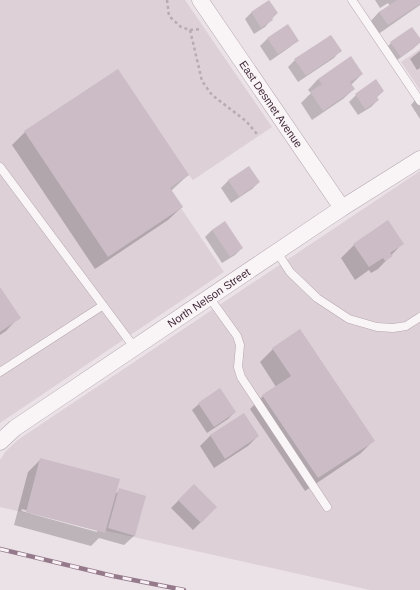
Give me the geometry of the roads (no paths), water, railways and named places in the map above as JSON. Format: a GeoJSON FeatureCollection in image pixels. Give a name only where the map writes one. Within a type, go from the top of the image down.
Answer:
{"type":"FeatureCollection","features":[{"type":"Feature","properties":{"kind":"street","name":"East Desmet Avenue"},"geometry":{"type":"LineString","coordinates":[[205,2],[342,208]]}},
{"type":"Feature","properties":{"kind":"street","name":"North Nelson Street"},"geometry":{"type":"LineString","coordinates":[[1,439],[134,347],[342,208],[419,162]]}},
{"type":"Feature","properties":{"kind":"lane"},"geometry":{"type":"LineString","coordinates":[[352,0],[420,101]]}},
{"type":"Feature","properties":{"kind":"lane"},"geometry":{"type":"LineString","coordinates":[[0,167],[134,347]]}},
{"type":"Feature","properties":{"kind":"lane"},"geometry":{"type":"LineString","coordinates":[[277,252],[290,272],[317,298],[349,319],[377,327],[394,328],[406,326],[420,317]]}},
{"type":"Feature","properties":{"kind":"lane"},"geometry":{"type":"LineString","coordinates":[[209,298],[236,336],[240,345],[238,367],[241,377],[327,507]]}},
{"type":"Feature","properties":{"kind":"lane"},"geometry":{"type":"LineString","coordinates":[[0,372],[102,306]]}},
{"type":"Feature","properties":{"kind":"railway"},"geometry":{"type":"LineString","coordinates":[[0,549],[113,576],[184,590]]}}]}
